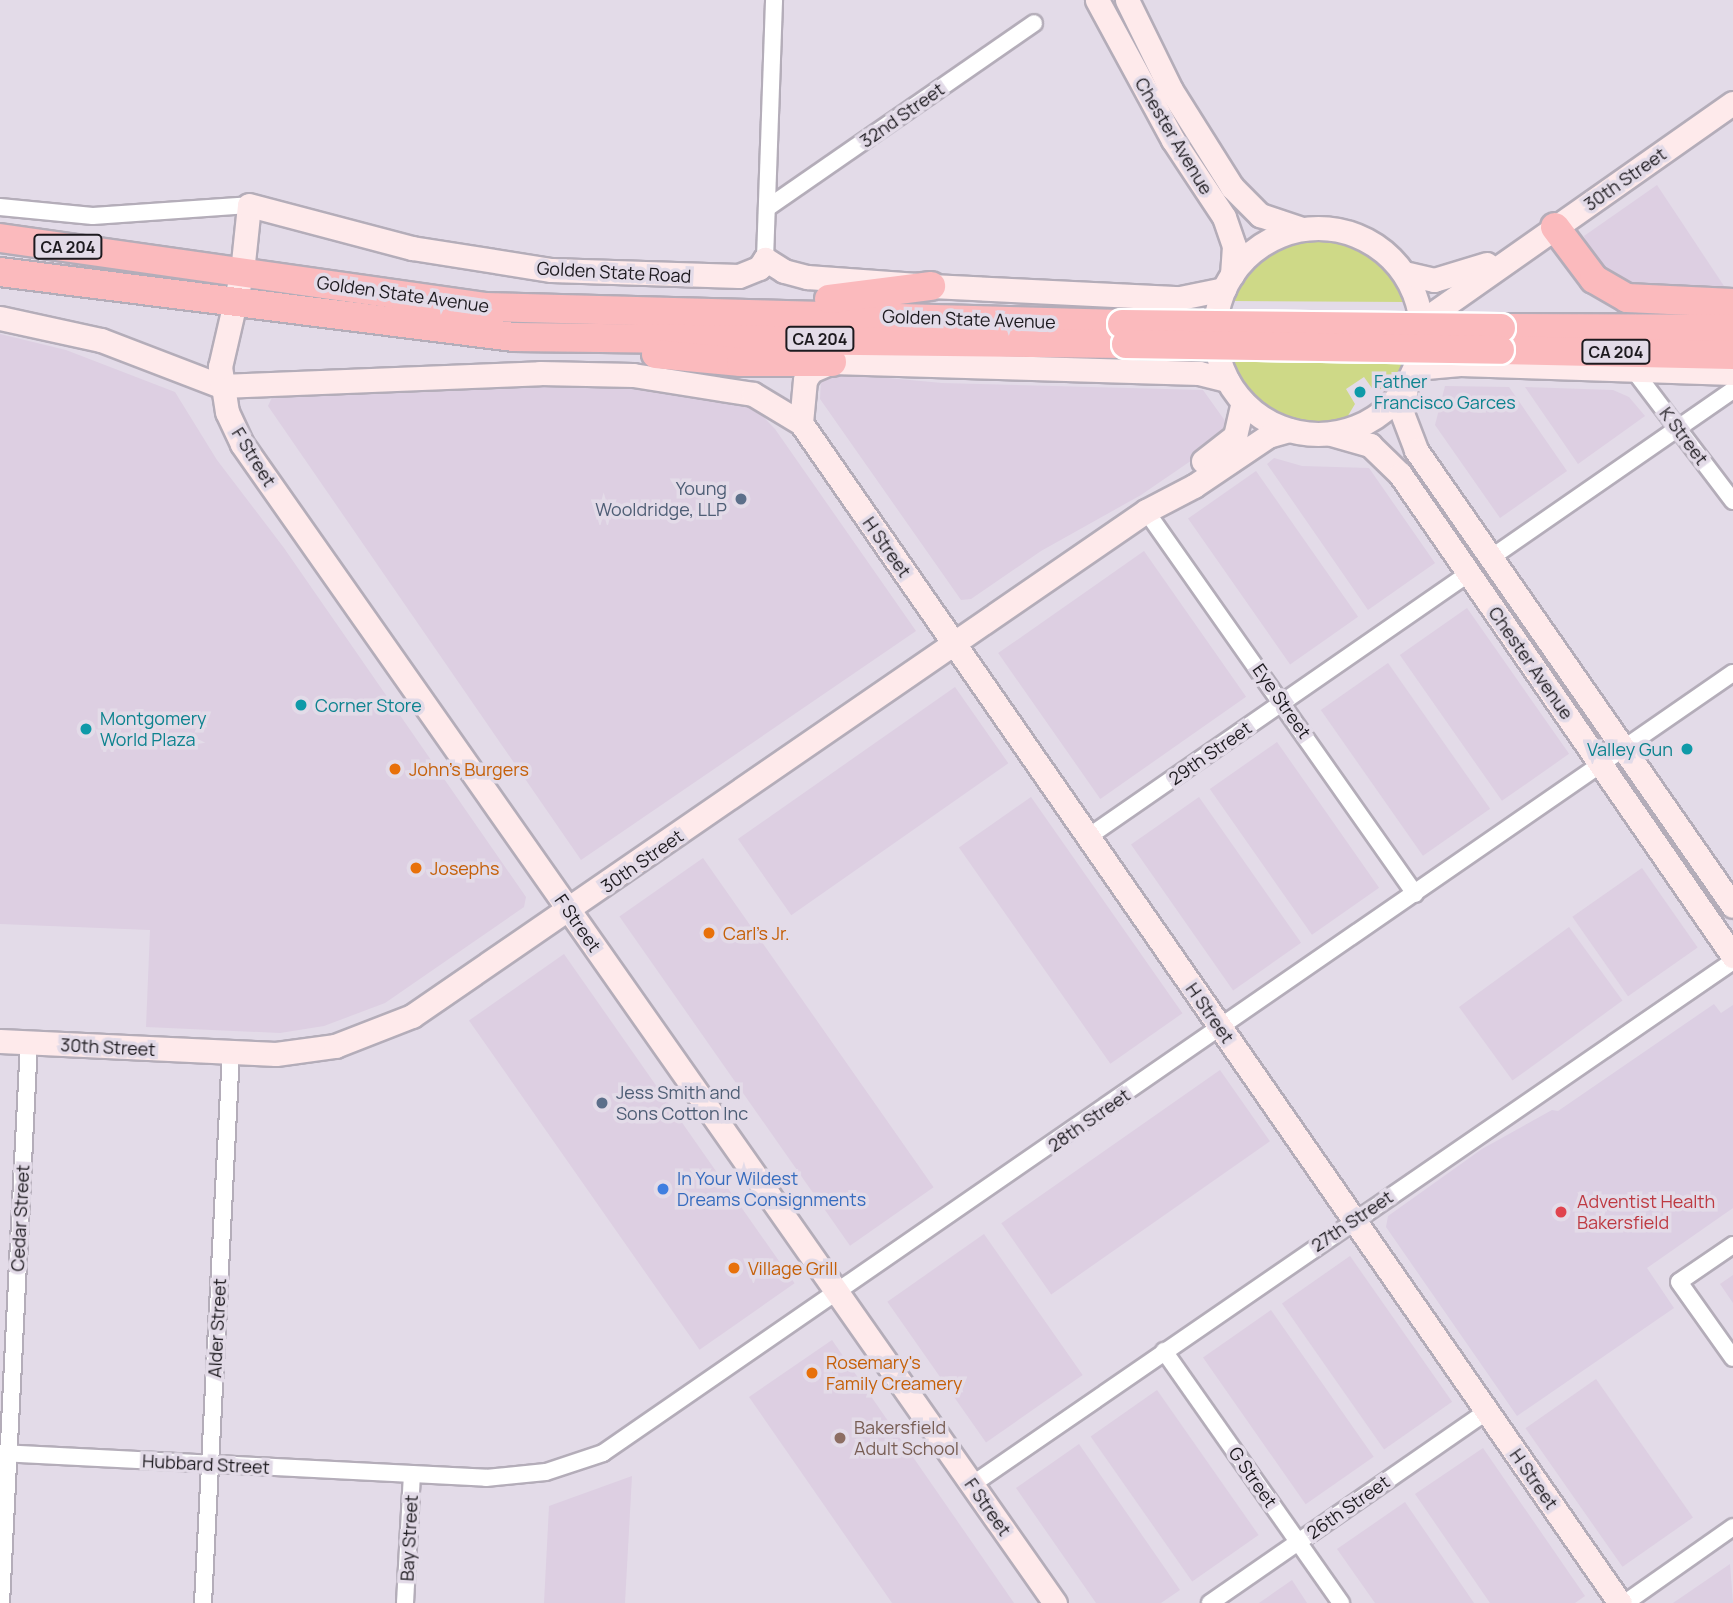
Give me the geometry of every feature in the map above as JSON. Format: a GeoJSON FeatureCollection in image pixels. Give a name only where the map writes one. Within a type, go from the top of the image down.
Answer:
{"type":"FeatureCollection","features":[{"type":"Feature","properties":{"kind":"highway"},"geometry":{"type":"LineString","coordinates":[[1555,227],[1594,279],[1627,298],[1733,303]]}},
{"type":"Feature","properties":{"kind":"highway","name":"Golden State Avenue"},"geometry":{"type":"LineString","coordinates":[[0,238],[486,307],[666,310],[1124,334]]}},
{"type":"Feature","properties":{"kind":"highway","name":"Golden State Avenue"},"geometry":{"type":"LineString","coordinates":[[0,272],[235,304],[514,337],[1124,334],[1501,339],[1733,355]]}},
{"type":"Feature","properties":{"kind":"highway"},"geometry":{"type":"LineString","coordinates":[[666,310],[872,296],[930,286]]}},
{"type":"Feature","properties":{"kind":"highway","name":"Golden State Avenue"},"geometry":{"type":"LineString","coordinates":[[1501,339],[1733,329]]}},
{"type":"Feature","properties":{"kind":"highway"},"geometry":{"type":"LineString","coordinates":[[514,337],[741,362],[832,362]]}},
{"type":"Feature","properties":{"kind":"main road","name":"Chester Avenue"},"geometry":{"type":"LineString","coordinates":[[1097,0],[1166,128],[1224,217],[1234,247],[1228,282]]}},
{"type":"Feature","properties":{"kind":"main road","name":"Chester Avenue"},"geometry":{"type":"LineString","coordinates":[[1126,0],[1171,90],[1232,187],[1260,215],[1305,229]]}},
{"type":"Feature","properties":{"kind":"main road","name":"30th Street"},"geometry":{"type":"LineString","coordinates":[[1421,322],[1733,103]]}},
{"type":"Feature","properties":{"kind":"main road","name":"Golden State Road"},"geometry":{"type":"LineString","coordinates":[[249,205],[412,248],[551,270],[739,276],[759,268],[765,259]]}},
{"type":"Feature","properties":{"kind":"main road","name":"F Street"},"geometry":{"type":"LineString","coordinates":[[249,205],[242,272],[220,367],[221,386],[242,444],[1055,1603]]}},
{"type":"Feature","properties":{"kind":"main road"},"geometry":{"type":"LineString","coordinates":[[1305,229],[1357,235],[1391,257],[1404,273],[1421,322],[1410,377],[1381,413],[1331,434],[1289,430],[1264,419],[1242,402],[1227,380],[1215,325],[1228,282],[1264,244],[1305,229]]}},
{"type":"Feature","properties":{"kind":"main road","name":"30th Street"},"geometry":{"type":"LineString","coordinates":[[1404,273],[1434,280],[1516,253]]}},
{"type":"Feature","properties":{"kind":"main road"},"geometry":{"type":"LineString","coordinates":[[765,259],[784,271],[807,277],[930,286],[1180,298],[1228,282]]}},
{"type":"Feature","properties":{"kind":"main road"},"geometry":{"type":"LineString","coordinates":[[0,318],[101,340],[221,386],[540,373],[633,375],[753,394],[801,423],[805,380],[811,371],[832,362],[1199,373],[1227,380]]}},
{"type":"Feature","properties":{"kind":"main road"},"geometry":{"type":"LineString","coordinates":[[1410,377],[1460,364],[1634,372],[1733,373]]}},
{"type":"Feature","properties":{"kind":"main road","name":"Chester Avenue"},"geometry":{"type":"LineString","coordinates":[[1410,377],[1402,413],[1408,436],[1733,906]]}},
{"type":"Feature","properties":{"kind":"main road","name":"30th Street"},"geometry":{"type":"LineString","coordinates":[[1146,511],[1185,474],[1235,436],[1242,402]]}},
{"type":"Feature","properties":{"kind":"main road","name":"H Street"},"geometry":{"type":"LineString","coordinates":[[801,423],[1620,1603]]}},
{"type":"Feature","properties":{"kind":"main road","name":"30th Street"},"geometry":{"type":"LineString","coordinates":[[0,1041],[231,1053],[306,1052],[375,1032],[428,1006],[569,911],[1146,511],[1194,486],[1268,436],[1289,430]]}},
{"type":"Feature","properties":{"kind":"main road","name":"Chester Avenue"},"geometry":{"type":"LineString","coordinates":[[1331,434],[1353,437],[1386,456],[1733,958]]}},
{"type":"Feature","properties":{"kind":"street"},"geometry":{"type":"LineString","coordinates":[[765,259],[770,206],[775,0]]}},
{"type":"Feature","properties":{"kind":"street","name":"32nd Street"},"geometry":{"type":"LineString","coordinates":[[770,206],[1034,23]]}},
{"type":"Feature","properties":{"kind":"street","name":"Golden State Road"},"geometry":{"type":"LineString","coordinates":[[0,207],[93,216],[249,205]]}},
{"type":"Feature","properties":{"kind":"street","name":"K Street"},"geometry":{"type":"LineString","coordinates":[[1634,372],[1733,501]]}},
{"type":"Feature","properties":{"kind":"street"},"geometry":{"type":"LineString","coordinates":[[1492,557],[1733,390]]}},
{"type":"Feature","properties":{"kind":"street","name":"Eye Street"},"geometry":{"type":"LineString","coordinates":[[1146,511],[1283,702],[1415,894]]}},
{"type":"Feature","properties":{"kind":"street","name":"29th Street"},"geometry":{"type":"LineString","coordinates":[[1088,837],[1469,573]]}},
{"type":"Feature","properties":{"kind":"street","name":"28th Street"},"geometry":{"type":"LineString","coordinates":[[412,1474],[514,1477],[546,1472],[603,1453],[840,1293],[1733,673]]}},
{"type":"Feature","properties":{"kind":"street","name":"27th Street"},"geometry":{"type":"LineString","coordinates":[[973,1484],[1733,958]]}},
{"type":"Feature","properties":{"kind":"street","name":"Cedar Street"},"geometry":{"type":"LineString","coordinates":[[1,1603],[4,1453],[29,1043]]}},
{"type":"Feature","properties":{"kind":"street","name":"Alder Street"},"geometry":{"type":"LineString","coordinates":[[203,1603],[231,1053]]}},
{"type":"Feature","properties":{"kind":"street"},"geometry":{"type":"LineString","coordinates":[[1733,1245],[1679,1282],[1733,1358]]}},
{"type":"Feature","properties":{"kind":"street","name":"G Street"},"geometry":{"type":"LineString","coordinates":[[1164,1351],[1341,1603]]}},
{"type":"Feature","properties":{"kind":"street","name":"26th Street"},"geometry":{"type":"LineString","coordinates":[[1210,1603],[1487,1411]]}},
{"type":"Feature","properties":{"kind":"street","name":"Hubbard Street"},"geometry":{"type":"LineString","coordinates":[[4,1453],[412,1474]]}},
{"type":"Feature","properties":{"kind":"street","name":"Bay Street"},"geometry":{"type":"LineString","coordinates":[[405,1603],[412,1474]]}},
{"type":"Feature","properties":{"kind":"street"},"geometry":{"type":"LineString","coordinates":[[1625,1603],[1733,1527]]}},
{"type":"Feature","properties":{"kind":"shaded area"},"geometry":{"type":"Polygon","coordinates":[[[1657,185],[1724,286],[1638,289],[1616,280],[1590,251],[1584,236],[1657,185]]]}},
{"type":"Feature","properties":{"kind":"shaded area"},"geometry":{"type":"Polygon","coordinates":[[[0,334],[66,350],[175,392],[217,460],[284,548],[526,897],[524,907],[385,1003],[324,1026],[280,1033],[146,1027],[150,930],[0,924],[0,334]]]}},
{"type":"Feature","properties":{"kind":"shaded area"},"geometry":{"type":"Polygon","coordinates":[[[835,373],[942,383],[1203,390],[1233,432],[1141,495],[1041,551],[971,599],[961,600],[820,399],[821,379],[835,373]]]}},
{"type":"Feature","properties":{"kind":"shaded area"},"geometry":{"type":"Polygon","coordinates":[[[617,381],[752,405],[775,429],[916,631],[581,860],[268,406],[274,393],[617,381]]]}},
{"type":"Feature","properties":{"kind":"shaded area"},"geometry":{"type":"Polygon","coordinates":[[[1445,386],[1509,387],[1567,471],[1500,518],[1435,425],[1445,386]]]}},
{"type":"Feature","properties":{"kind":"shaded area"},"geometry":{"type":"Polygon","coordinates":[[[1525,387],[1613,390],[1629,397],[1645,416],[1578,464],[1525,387]]]}},
{"type":"Feature","properties":{"kind":"shaded area"},"geometry":{"type":"Polygon","coordinates":[[[1274,458],[1302,466],[1369,468],[1435,563],[1368,610],[1267,464],[1274,458]]]}},
{"type":"Feature","properties":{"kind":"shaded area"},"geometry":{"type":"Polygon","coordinates":[[[1256,471],[1358,617],[1290,664],[1188,519],[1256,471]]]}},
{"type":"Feature","properties":{"kind":"shaded area"},"geometry":{"type":"Polygon","coordinates":[[[1144,551],[1246,697],[1100,799],[998,653],[1144,551]]]}},
{"type":"Feature","properties":{"kind":"shaded area"},"geometry":{"type":"Polygon","coordinates":[[[1467,608],[1569,754],[1502,801],[1400,655],[1467,608]]]}},
{"type":"Feature","properties":{"kind":"shaded area"},"geometry":{"type":"Polygon","coordinates":[[[1388,663],[1490,809],[1423,856],[1321,710],[1388,663]]]}},
{"type":"Feature","properties":{"kind":"shaded area"},"geometry":{"type":"Polygon","coordinates":[[[955,687],[1008,763],[791,915],[738,839],[955,687]]]}},
{"type":"Feature","properties":{"kind":"shaded area"},"geometry":{"type":"Polygon","coordinates":[[[1277,742],[1379,888],[1312,935],[1210,789],[1277,742]]]}},
{"type":"Feature","properties":{"kind":"shaded area"},"geometry":{"type":"Polygon","coordinates":[[[1031,797],[1182,1013],[1110,1064],[959,847],[1031,797]]]}},
{"type":"Feature","properties":{"kind":"shaded area"},"geometry":{"type":"Polygon","coordinates":[[[1199,797],[1301,943],[1233,990],[1131,845],[1199,797]]]}},
{"type":"Feature","properties":{"kind":"shaded area"},"geometry":{"type":"Polygon","coordinates":[[[703,858],[934,1187],[850,1246],[619,917],[703,858]]]}},
{"type":"Feature","properties":{"kind":"shaded area"},"geometry":{"type":"Polygon","coordinates":[[[1642,868],[1698,947],[1628,996],[1572,917],[1642,868]]]}},
{"type":"Feature","properties":{"kind":"shaded area"},"geometry":{"type":"Polygon","coordinates":[[[1569,927],[1622,1001],[1512,1081],[1459,1007],[1569,927]]]}},
{"type":"Feature","properties":{"kind":"shaded area"},"geometry":{"type":"Polygon","coordinates":[[[564,954],[795,1283],[700,1350],[469,1021],[564,954]]]}},
{"type":"Feature","properties":{"kind":"shaded area","name":"Adventist Health Bakersfield"},"geometry":{"type":"Polygon","coordinates":[[[1714,1004],[1721,1013],[1733,1005],[1733,1208],[1647,1268],[1674,1308],[1517,1416],[1386,1227],[1388,1216],[1482,1149],[1552,1110],[1558,1111],[1714,1004]]]}},
{"type":"Feature","properties":{"kind":"shaded area"},"geometry":{"type":"Polygon","coordinates":[[[1220,1070],[1270,1141],[1051,1294],[1001,1223],[1220,1070]]]}},
{"type":"Feature","properties":{"kind":"shaded area"},"geometry":{"type":"Polygon","coordinates":[[[984,1234],[1083,1375],[986,1443],[887,1302],[984,1234]]]}},
{"type":"Feature","properties":{"kind":"shaded area"},"geometry":{"type":"Polygon","coordinates":[[[1350,1256],[1452,1402],[1384,1449],[1282,1304],[1350,1256]]]}},
{"type":"Feature","properties":{"kind":"shaded area"},"geometry":{"type":"Polygon","coordinates":[[[1733,1275],[1733,1303],[1720,1284],[1733,1275]]]}},
{"type":"Feature","properties":{"kind":"shaded area"},"geometry":{"type":"Polygon","coordinates":[[[1271,1310],[1374,1457],[1306,1504],[1203,1358],[1271,1310]]]}},
{"type":"Feature","properties":{"kind":"shaded area"},"geometry":{"type":"Polygon","coordinates":[[[832,1340],[1014,1603],[892,1603],[749,1397],[832,1340]]]}},
{"type":"Feature","properties":{"kind":"shaded area"},"geometry":{"type":"Polygon","coordinates":[[[1596,1379],[1693,1517],[1622,1567],[1526,1428],[1596,1379]]]}},
{"type":"Feature","properties":{"kind":"shaded area"},"geometry":{"type":"Polygon","coordinates":[[[1157,1390],[1259,1535],[1192,1581],[1091,1436],[1157,1390]]]}},
{"type":"Feature","properties":{"kind":"shaded area"},"geometry":{"type":"Polygon","coordinates":[[[1079,1444],[1180,1590],[1161,1603],[1096,1603],[1016,1488],[1079,1444]]]}},
{"type":"Feature","properties":{"kind":"shaded area"},"geometry":{"type":"Polygon","coordinates":[[[1483,1448],[1585,1596],[1575,1603],[1490,1603],[1415,1494],[1483,1448]]]}},
{"type":"Feature","properties":{"kind":"shaded area"},"geometry":{"type":"Polygon","coordinates":[[[632,1476],[625,1603],[544,1603],[549,1506],[632,1476]]]}},
{"type":"Feature","properties":{"kind":"shaded area"},"geometry":{"type":"Polygon","coordinates":[[[1405,1502],[1474,1603],[1375,1603],[1337,1549],[1405,1502]]]}},
{"type":"Feature","properties":{"kind":"shaded area"},"geometry":{"type":"Polygon","coordinates":[[[1730,1564],[1733,1603],[1673,1603],[1730,1564]]]}},
{"type":"Feature","properties":{"kind":"shaded area"},"geometry":{"type":"Polygon","coordinates":[[[1292,1580],[1307,1603],[1259,1603],[1292,1580]]]}},
{"type":"Feature","properties":{"kind":"green space"},"geometry":{"type":"Polygon","coordinates":[[[1322,239],[1350,244],[1372,255],[1385,266],[1406,302],[1232,301],[1246,274],[1266,255],[1301,241],[1322,239]]]}},
{"type":"Feature","properties":{"kind":"green space"},"geometry":{"type":"Polygon","coordinates":[[[1228,353],[1407,358],[1398,384],[1374,391],[1364,377],[1346,389],[1355,404],[1343,424],[1317,426],[1289,421],[1252,399],[1239,382],[1228,353]]]}},
{"type":"Feature","properties":{"kind":"place","name":"Father Francisco Garces"},"geometry":{"type":"Point","coordinates":[1360,392]}},
{"type":"Feature","properties":{"kind":"place","name":"Young Wooldridge, LLP"},"geometry":{"type":"Point","coordinates":[741,499]}},
{"type":"Feature","properties":{"kind":"place","name":"Corner Store"},"geometry":{"type":"Point","coordinates":[301,705]}},
{"type":"Feature","properties":{"kind":"place","name":"Montgomery World Plaza"},"geometry":{"type":"Point","coordinates":[86,729]}},
{"type":"Feature","properties":{"kind":"place","name":"Valley Gun"},"geometry":{"type":"Point","coordinates":[1687,749]}},
{"type":"Feature","properties":{"kind":"place","name":"John's Burgers"},"geometry":{"type":"Point","coordinates":[395,769]}},
{"type":"Feature","properties":{"kind":"place","name":"Josephs"},"geometry":{"type":"Point","coordinates":[416,868]}},
{"type":"Feature","properties":{"kind":"place","name":"Carl's Jr."},"geometry":{"type":"Point","coordinates":[709,933]}},
{"type":"Feature","properties":{"kind":"place","name":"Jess Smith and Sons Cotton Inc"},"geometry":{"type":"Point","coordinates":[602,1103]}},
{"type":"Feature","properties":{"kind":"place","name":"In Your Wildest Dreams Consignments"},"geometry":{"type":"Point","coordinates":[663,1189]}},
{"type":"Feature","properties":{"kind":"place","name":"Adventist Health Bakersfield"},"geometry":{"type":"Point","coordinates":[1561,1212]}},
{"type":"Feature","properties":{"kind":"place","name":"Village Grill"},"geometry":{"type":"Point","coordinates":[734,1268]}},
{"type":"Feature","properties":{"kind":"place","name":"Rosemary's Family Creamery"},"geometry":{"type":"Point","coordinates":[812,1373]}},
{"type":"Feature","properties":{"kind":"place","name":"Bakersfield Adult School"},"geometry":{"type":"Point","coordinates":[840,1438]}}]}
